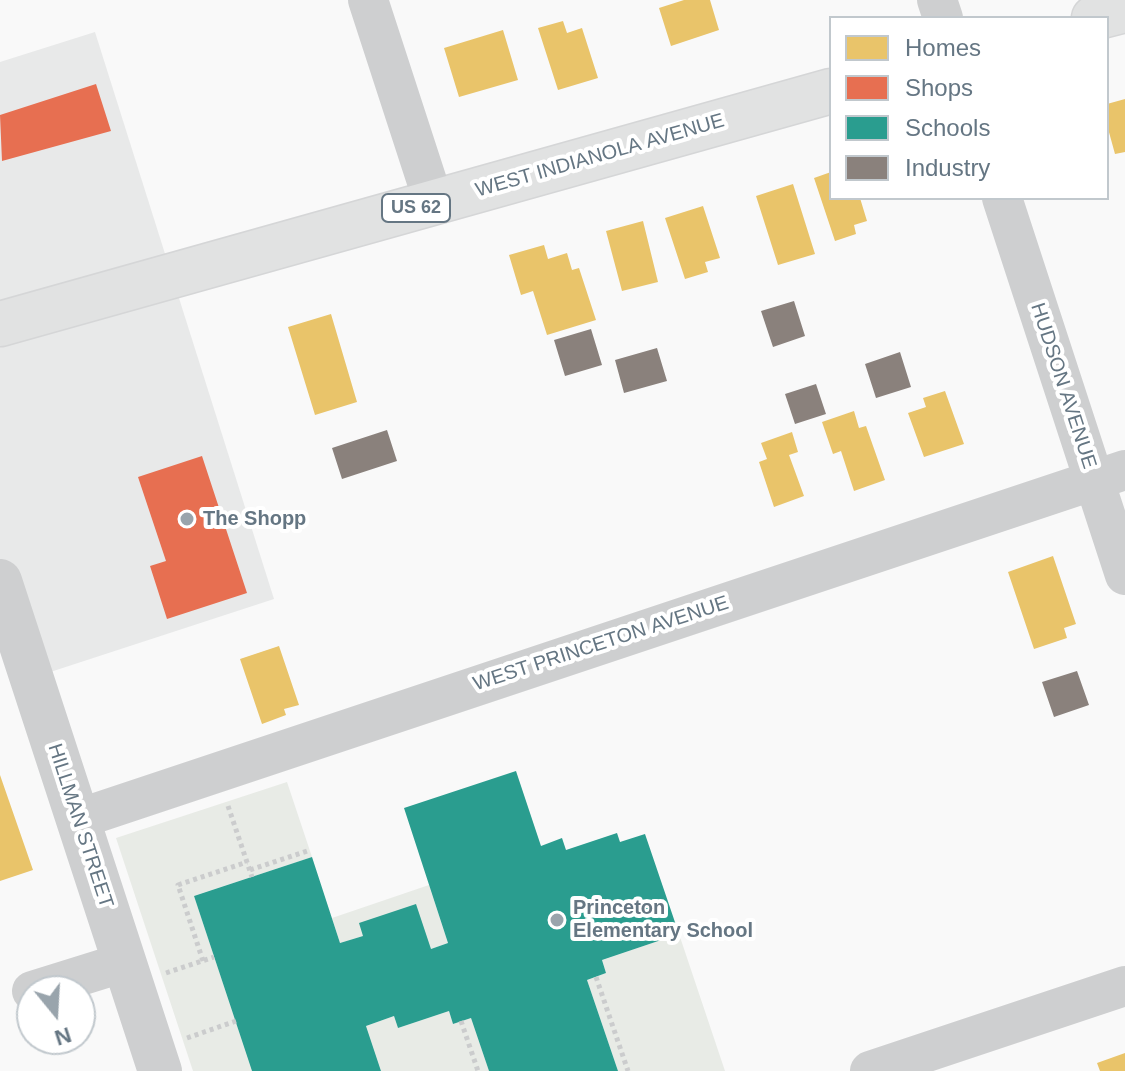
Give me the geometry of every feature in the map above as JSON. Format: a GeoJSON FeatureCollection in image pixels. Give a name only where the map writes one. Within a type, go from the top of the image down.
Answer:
{"type":"FeatureCollection","features":[{"type":"Feature","properties":{"kind":"main road"},"geometry":{"type":"LineString","coordinates":[[1102,16],[1125,10]]}},
{"type":"Feature","properties":{"kind":"main road","name":"WEST INDIANOLA AVENUE"},"geometry":{"type":"LineString","coordinates":[[0,324],[829,92]]}},
{"type":"Feature","properties":{"kind":"street"},"geometry":{"type":"LineString","coordinates":[[368,0],[434,203]]}},
{"type":"Feature","properties":{"kind":"street","name":"HUDSON AVENUE"},"geometry":{"type":"LineString","coordinates":[[1003,200],[1110,475],[1125,575]]}},
{"type":"Feature","properties":{"kind":"street","name":"WEST PRINCETON AVENUE"},"geometry":{"type":"LineString","coordinates":[[78,819],[1110,475]]}},
{"type":"Feature","properties":{"kind":"street","name":"HILLMAN STREET"},"geometry":{"type":"LineString","coordinates":[[0,581],[78,819],[143,968],[171,1055]]}},
{"type":"Feature","properties":{"kind":"street"},"geometry":{"type":"LineString","coordinates":[[96,978],[143,968]]}},
{"type":"Feature","properties":{"kind":"street"},"geometry":{"type":"LineString","coordinates":[[870,1071],[1125,986]]}},
{"type":"Feature","properties":{"kind":"path"},"geometry":{"type":"LineString","coordinates":[[226,801],[251,873],[310,850]]}},
{"type":"Feature","properties":{"kind":"path"},"geometry":{"type":"LineString","coordinates":[[203,961],[178,885],[247,862]]}},
{"type":"Feature","properties":{"kind":"path"},"geometry":{"type":"LineString","coordinates":[[143,968],[214,957]]}},
{"type":"Feature","properties":{"kind":"path"},"geometry":{"type":"LineString","coordinates":[[596,977],[628,1071]]}},
{"type":"Feature","properties":{"kind":"path"},"geometry":{"type":"LineString","coordinates":[[171,1055],[236,1021]]}},
{"type":"Feature","properties":{"kind":"path"},"geometry":{"type":"LineString","coordinates":[[461,1021],[478,1071]]}},
{"type":"Feature","properties":{"kind":"shaded area"},"geometry":{"type":"Polygon","coordinates":[[[95,32],[274,599],[32,678],[0,582],[0,62],[95,32]]]}},
{"type":"Feature","properties":{"kind":"shaded area"},"geometry":{"type":"Polygon","coordinates":[[[287,782],[312,857],[194,896],[252,1071],[193,1071],[116,838],[287,782]]]}},
{"type":"Feature","properties":{"kind":"shaded area"},"geometry":{"type":"Polygon","coordinates":[[[429,885],[448,943],[431,949],[363,936],[340,943],[332,918],[429,885]]]}},
{"type":"Feature","properties":{"kind":"shaded area"},"geometry":{"type":"Polygon","coordinates":[[[679,934],[725,1071],[618,1071],[587,980],[606,973],[602,960],[679,934]]]}},
{"type":"Feature","properties":{"kind":"shaded area"},"geometry":{"type":"Polygon","coordinates":[[[449,1011],[453,1024],[471,1018],[489,1071],[381,1071],[366,1026],[394,1016],[398,1028],[449,1011]]]}},
{"type":"Feature","properties":{"kind":"building: Homes"},"geometry":{"type":"Polygon","coordinates":[[[684,0],[710,0],[719,30],[671,46],[659,8],[684,0]]]}},
{"type":"Feature","properties":{"kind":"building: Homes"},"geometry":{"type":"Polygon","coordinates":[[[563,21],[567,33],[582,28],[598,78],[558,90],[538,28],[563,21]]]}},
{"type":"Feature","properties":{"kind":"building: Homes"},"geometry":{"type":"Polygon","coordinates":[[[503,30],[518,80],[459,97],[444,48],[503,30]]]}},
{"type":"Feature","properties":{"kind":"building: Homes"},"geometry":{"type":"Polygon","coordinates":[[[1125,99],[1125,152],[1115,154],[1109,132],[1109,103],[1125,99]]]}},
{"type":"Feature","properties":{"kind":"building: Homes"},"geometry":{"type":"Polygon","coordinates":[[[829,173],[829,200],[861,200],[867,221],[854,225],[856,234],[835,241],[814,178],[829,173]]]}},
{"type":"Feature","properties":{"kind":"building: Homes"},"geometry":{"type":"Polygon","coordinates":[[[793,184],[815,254],[778,265],[756,196],[793,184]]]}},
{"type":"Feature","properties":{"kind":"building: Homes"},"geometry":{"type":"Polygon","coordinates":[[[703,206],[720,258],[705,262],[708,272],[685,279],[665,218],[703,206]]]}},
{"type":"Feature","properties":{"kind":"building: Homes"},"geometry":{"type":"Polygon","coordinates":[[[643,221],[658,282],[622,291],[606,231],[643,221]]]}},
{"type":"Feature","properties":{"kind":"building: Homes"},"geometry":{"type":"Polygon","coordinates":[[[544,245],[548,259],[567,253],[572,270],[579,268],[596,320],[547,335],[533,291],[521,295],[509,255],[544,245]]]}},
{"type":"Feature","properties":{"kind":"building: Homes"},"geometry":{"type":"Polygon","coordinates":[[[331,314],[357,402],[315,415],[288,327],[331,314]]]}},
{"type":"Feature","properties":{"kind":"building: Homes"},"geometry":{"type":"Polygon","coordinates":[[[945,391],[964,444],[924,457],[908,413],[926,407],[923,398],[945,391]]]}},
{"type":"Feature","properties":{"kind":"building: Homes"},"geometry":{"type":"Polygon","coordinates":[[[854,411],[859,428],[866,426],[885,480],[854,491],[841,451],[833,454],[822,422],[854,411]]]}},
{"type":"Feature","properties":{"kind":"building: Homes"},"geometry":{"type":"Polygon","coordinates":[[[792,432],[798,452],[789,455],[804,496],[774,507],[759,462],[767,459],[761,443],[792,432]]]}},
{"type":"Feature","properties":{"kind":"building: Homes"},"geometry":{"type":"Polygon","coordinates":[[[1053,556],[1076,624],[1064,628],[1067,638],[1034,649],[1008,572],[1053,556]]]}},
{"type":"Feature","properties":{"kind":"building: Homes"},"geometry":{"type":"Polygon","coordinates":[[[279,646],[299,705],[284,709],[286,715],[262,724],[240,659],[279,646]]]}},
{"type":"Feature","properties":{"kind":"building: Homes"},"geometry":{"type":"Polygon","coordinates":[[[0,775],[33,870],[0,881],[0,775]]]}},
{"type":"Feature","properties":{"kind":"building: Homes"},"geometry":{"type":"Polygon","coordinates":[[[1125,1053],[1125,1071],[1100,1071],[1097,1063],[1125,1053]]]}},
{"type":"Feature","properties":{"kind":"building: Shops"},"geometry":{"type":"Polygon","coordinates":[[[96,84],[111,131],[2,161],[0,115],[96,84]]]}},
{"type":"Feature","properties":{"kind":"building: Shops","name":"The Shopp"},"geometry":{"type":"Polygon","coordinates":[[[202,456],[247,593],[167,619],[150,566],[166,561],[138,477],[202,456]]]}},
{"type":"Feature","properties":{"kind":"building: Schools","name":"Princeton Elementary School"},"geometry":{"type":"Polygon","coordinates":[[[516,771],[541,846],[562,838],[566,850],[617,833],[620,842],[645,834],[679,934],[602,960],[606,973],[587,980],[618,1071],[489,1071],[471,1018],[453,1024],[449,1011],[398,1028],[394,1016],[366,1026],[381,1071],[252,1071],[194,896],[312,857],[340,943],[363,936],[359,923],[416,904],[431,949],[448,943],[404,808],[516,771]]]}},
{"type":"Feature","properties":{"kind":"building: Industry"},"geometry":{"type":"Polygon","coordinates":[[[794,301],[805,336],[773,347],[761,311],[794,301]]]}},
{"type":"Feature","properties":{"kind":"building: Industry"},"geometry":{"type":"Polygon","coordinates":[[[591,329],[602,365],[565,376],[554,340],[591,329]]]}},
{"type":"Feature","properties":{"kind":"building: Industry"},"geometry":{"type":"Polygon","coordinates":[[[657,348],[667,381],[624,393],[615,360],[657,348]]]}},
{"type":"Feature","properties":{"kind":"building: Industry"},"geometry":{"type":"Polygon","coordinates":[[[900,352],[911,387],[876,398],[865,364],[900,352]]]}},
{"type":"Feature","properties":{"kind":"building: Industry"},"geometry":{"type":"Polygon","coordinates":[[[816,384],[826,414],[795,424],[785,394],[816,384]]]}},
{"type":"Feature","properties":{"kind":"building: Industry"},"geometry":{"type":"Polygon","coordinates":[[[387,430],[397,461],[342,479],[332,448],[387,430]]]}},
{"type":"Feature","properties":{"kind":"building: Industry"},"geometry":{"type":"Polygon","coordinates":[[[1077,671],[1089,705],[1054,717],[1042,682],[1077,671]]]}},
{"type":"Feature","properties":{"kind":"place","name":"The Shopp"},"geometry":{"type":"Point","coordinates":[187,519]}},
{"type":"Feature","properties":{"kind":"place","name":"Princeton Elementary School"},"geometry":{"type":"Point","coordinates":[557,920]}}]}
